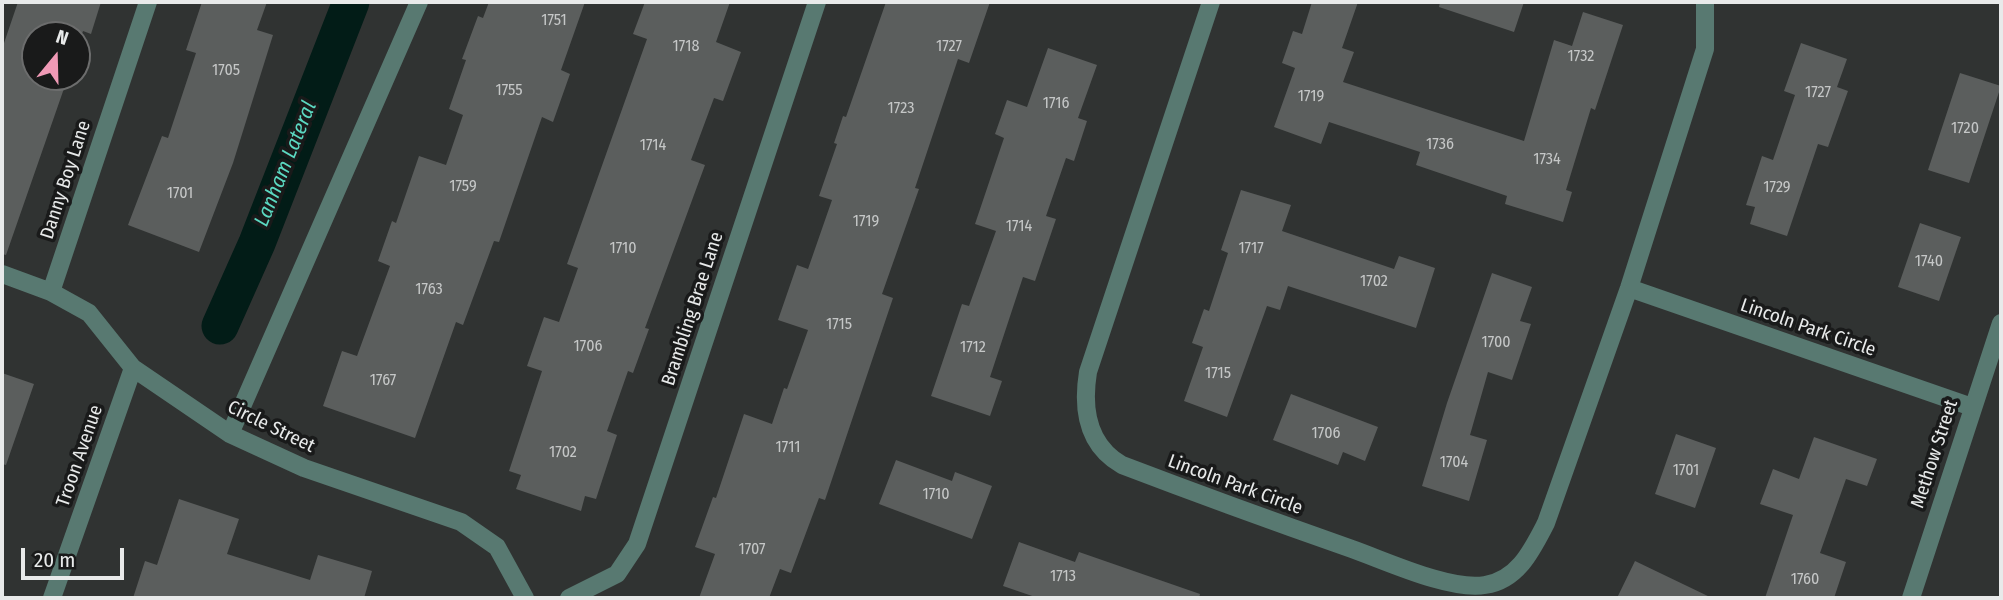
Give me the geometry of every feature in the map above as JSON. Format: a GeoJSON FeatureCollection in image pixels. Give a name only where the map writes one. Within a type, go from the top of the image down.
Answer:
{"type":"FeatureCollection","features":[{"type":"Feature","properties":{"kind":"street","name":"Danny Boy Lane"},"geometry":{"type":"LineString","coordinates":[[51,292],[148,2]]}},
{"type":"Feature","properties":{"kind":"street"},"geometry":{"type":"LineString","coordinates":[[230,434],[418,2]]}},
{"type":"Feature","properties":{"kind":"street","name":"Brambling Brae Lane"},"geometry":{"type":"LineString","coordinates":[[569,598],[617,575],[638,544],[817,2]]}},
{"type":"Feature","properties":{"kind":"street","name":"Lincoln Park Circle"},"geometry":{"type":"LineString","coordinates":[[1211,2],[1088,372],[1084,395],[1086,417],[1099,446],[1109,458],[1122,465],[1225,505],[1458,585],[1487,585],[1516,570],[1526,559],[1546,523],[1629,288],[1705,49],[1705,2]]}},
{"type":"Feature","properties":{"kind":"street","name":"Circle Street"},"geometry":{"type":"LineString","coordinates":[[2,274],[51,292],[89,313],[133,368],[230,434],[304,468],[461,522],[496,547],[525,598]]}},
{"type":"Feature","properties":{"kind":"street","name":"Lincoln Park Circle"},"geometry":{"type":"LineString","coordinates":[[1629,288],[1972,407]]}},
{"type":"Feature","properties":{"kind":"street","name":"Methow Street"},"geometry":{"type":"LineString","coordinates":[[1911,598],[2001,323]]}},
{"type":"Feature","properties":{"kind":"street","name":"Troon Avenue"},"geometry":{"type":"LineString","coordinates":[[52,598],[133,368]]}},
{"type":"Feature","properties":{"kind":"building"},"geometry":{"type":"Polygon","coordinates":[[[18,2],[101,2],[91,34],[91,21],[21,21],[21,91],[63,91],[6,255],[2,254],[2,49],[18,2]]]}},
{"type":"Feature","properties":{"kind":"building"},"geometry":{"type":"Polygon","coordinates":[[[202,2],[267,2],[257,30],[273,35],[233,163],[199,252],[128,225],[162,136],[168,138],[196,53],[186,50],[202,2]]]}},
{"type":"Feature","properties":{"kind":"building"},"geometry":{"type":"Polygon","coordinates":[[[489,2],[585,2],[561,70],[570,74],[553,122],[542,117],[499,242],[494,241],[463,325],[456,322],[415,438],[323,406],[342,351],[357,356],[390,266],[378,261],[392,221],[396,223],[419,156],[446,165],[463,115],[449,109],[466,60],[462,59],[478,16],[483,18],[489,2]]]}},
{"type":"Feature","properties":{"kind":"building"},"geometry":{"type":"Polygon","coordinates":[[[645,2],[730,2],[716,42],[741,52],[723,101],[714,98],[691,160],[705,165],[645,328],[649,329],[633,373],[628,371],[607,431],[617,435],[596,499],[585,496],[581,511],[516,489],[521,475],[509,471],[542,371],[527,366],[544,317],[559,322],[578,268],[567,264],[647,39],[633,34],[645,2]]]}},
{"type":"Feature","properties":{"kind":"building"},"geometry":{"type":"Polygon","coordinates":[[[886,2],[990,2],[969,63],[958,59],[915,188],[919,189],[882,294],[893,298],[825,500],[819,498],[791,573],[780,569],[769,598],[699,598],[715,554],[695,547],[713,497],[716,498],[744,414],[772,424],[808,330],[778,320],[797,265],[808,269],[832,200],[819,196],[837,144],[834,143],[843,116],[846,117],[886,2]]]}},
{"type":"Feature","properties":{"kind":"building"},"geometry":{"type":"Polygon","coordinates":[[[1312,2],[1358,2],[1342,48],[1354,52],[1343,82],[1524,141],[1554,40],[1572,46],[1583,12],[1623,25],[1595,110],[1591,108],[1566,190],[1572,192],[1563,222],[1505,204],[1507,196],[1416,165],[1420,152],[1329,122],[1321,144],[1274,127],[1295,68],[1282,63],[1293,31],[1302,34],[1312,2]]]}},
{"type":"Feature","properties":{"kind":"building"},"geometry":{"type":"Polygon","coordinates":[[[1440,2],[1524,2],[1514,32],[1439,7],[1440,2]]]}},
{"type":"Feature","properties":{"kind":"building"},"geometry":{"type":"Polygon","coordinates":[[[1801,43],[1847,59],[1837,87],[1848,91],[1828,147],[1818,144],[1787,236],[1750,224],[1755,207],[1746,205],[1762,156],[1773,160],[1795,95],[1784,91],[1801,43]]]}},
{"type":"Feature","properties":{"kind":"building"},"geometry":{"type":"Polygon","coordinates":[[[1048,48],[1097,65],[1078,118],[1087,121],[1074,161],[1066,158],[1046,216],[1056,219],[1035,281],[1023,277],[990,377],[1002,381],[990,416],[931,396],[962,304],[969,306],[996,231],[975,224],[1004,138],[995,134],[1007,100],[1027,107],[1048,48]]]}},
{"type":"Feature","properties":{"kind":"building"},"geometry":{"type":"Polygon","coordinates":[[[1960,73],[2001,86],[1969,183],[1928,170],[1960,73]]]}},
{"type":"Feature","properties":{"kind":"building"},"geometry":{"type":"Polygon","coordinates":[[[1241,190],[1291,205],[1282,231],[1394,269],[1399,256],[1435,268],[1416,328],[1288,286],[1280,310],[1267,306],[1227,417],[1184,401],[1203,347],[1192,343],[1204,309],[1209,311],[1228,253],[1221,250],[1241,190]]]}},
{"type":"Feature","properties":{"kind":"building"},"geometry":{"type":"Polygon","coordinates":[[[1920,223],[1961,237],[1939,301],[1898,287],[1920,223]]]}},
{"type":"Feature","properties":{"kind":"building"},"geometry":{"type":"Polygon","coordinates":[[[1492,273],[1532,287],[1520,321],[1531,324],[1512,380],[1488,372],[1470,435],[1487,440],[1469,501],[1422,486],[1447,403],[1492,273]]]}},
{"type":"Feature","properties":{"kind":"building"},"geometry":{"type":"Polygon","coordinates":[[[2,373],[34,384],[6,465],[2,464],[2,373]]]}},
{"type":"Feature","properties":{"kind":"building"},"geometry":{"type":"Polygon","coordinates":[[[1291,394],[1378,427],[1365,461],[1343,452],[1338,465],[1273,440],[1291,394]]]}},
{"type":"Feature","properties":{"kind":"building"},"geometry":{"type":"Polygon","coordinates":[[[1676,434],[1716,448],[1695,508],[1655,494],[1676,434]]]}},
{"type":"Feature","properties":{"kind":"building"},"geometry":{"type":"Polygon","coordinates":[[[1814,437],[1877,459],[1867,486],[1846,479],[1820,553],[1846,562],[1834,598],[1765,598],[1793,515],[1760,504],[1773,469],[1799,479],[1814,437]]]}},
{"type":"Feature","properties":{"kind":"building"},"geometry":{"type":"Polygon","coordinates":[[[896,460],[952,481],[955,472],[992,486],[972,539],[879,504],[896,460]]]}},
{"type":"Feature","properties":{"kind":"building"},"geometry":{"type":"Polygon","coordinates":[[[179,499],[239,519],[227,554],[310,580],[318,555],[372,571],[364,598],[133,598],[145,561],[157,565],[179,499]]]}},
{"type":"Feature","properties":{"kind":"building"},"geometry":{"type":"Polygon","coordinates":[[[1019,542],[1075,562],[1079,552],[1200,594],[1199,598],[1038,598],[1003,586],[1019,542]]]}},
{"type":"Feature","properties":{"kind":"building"},"geometry":{"type":"Polygon","coordinates":[[[1635,561],[1712,598],[1617,598],[1635,561]]]}},
{"type":"Feature","properties":{"kind":"waterway","name":"Lanham Lateral"},"geometry":{"type":"LineString","coordinates":[[220,326],[257,243],[351,2]]}}]}
